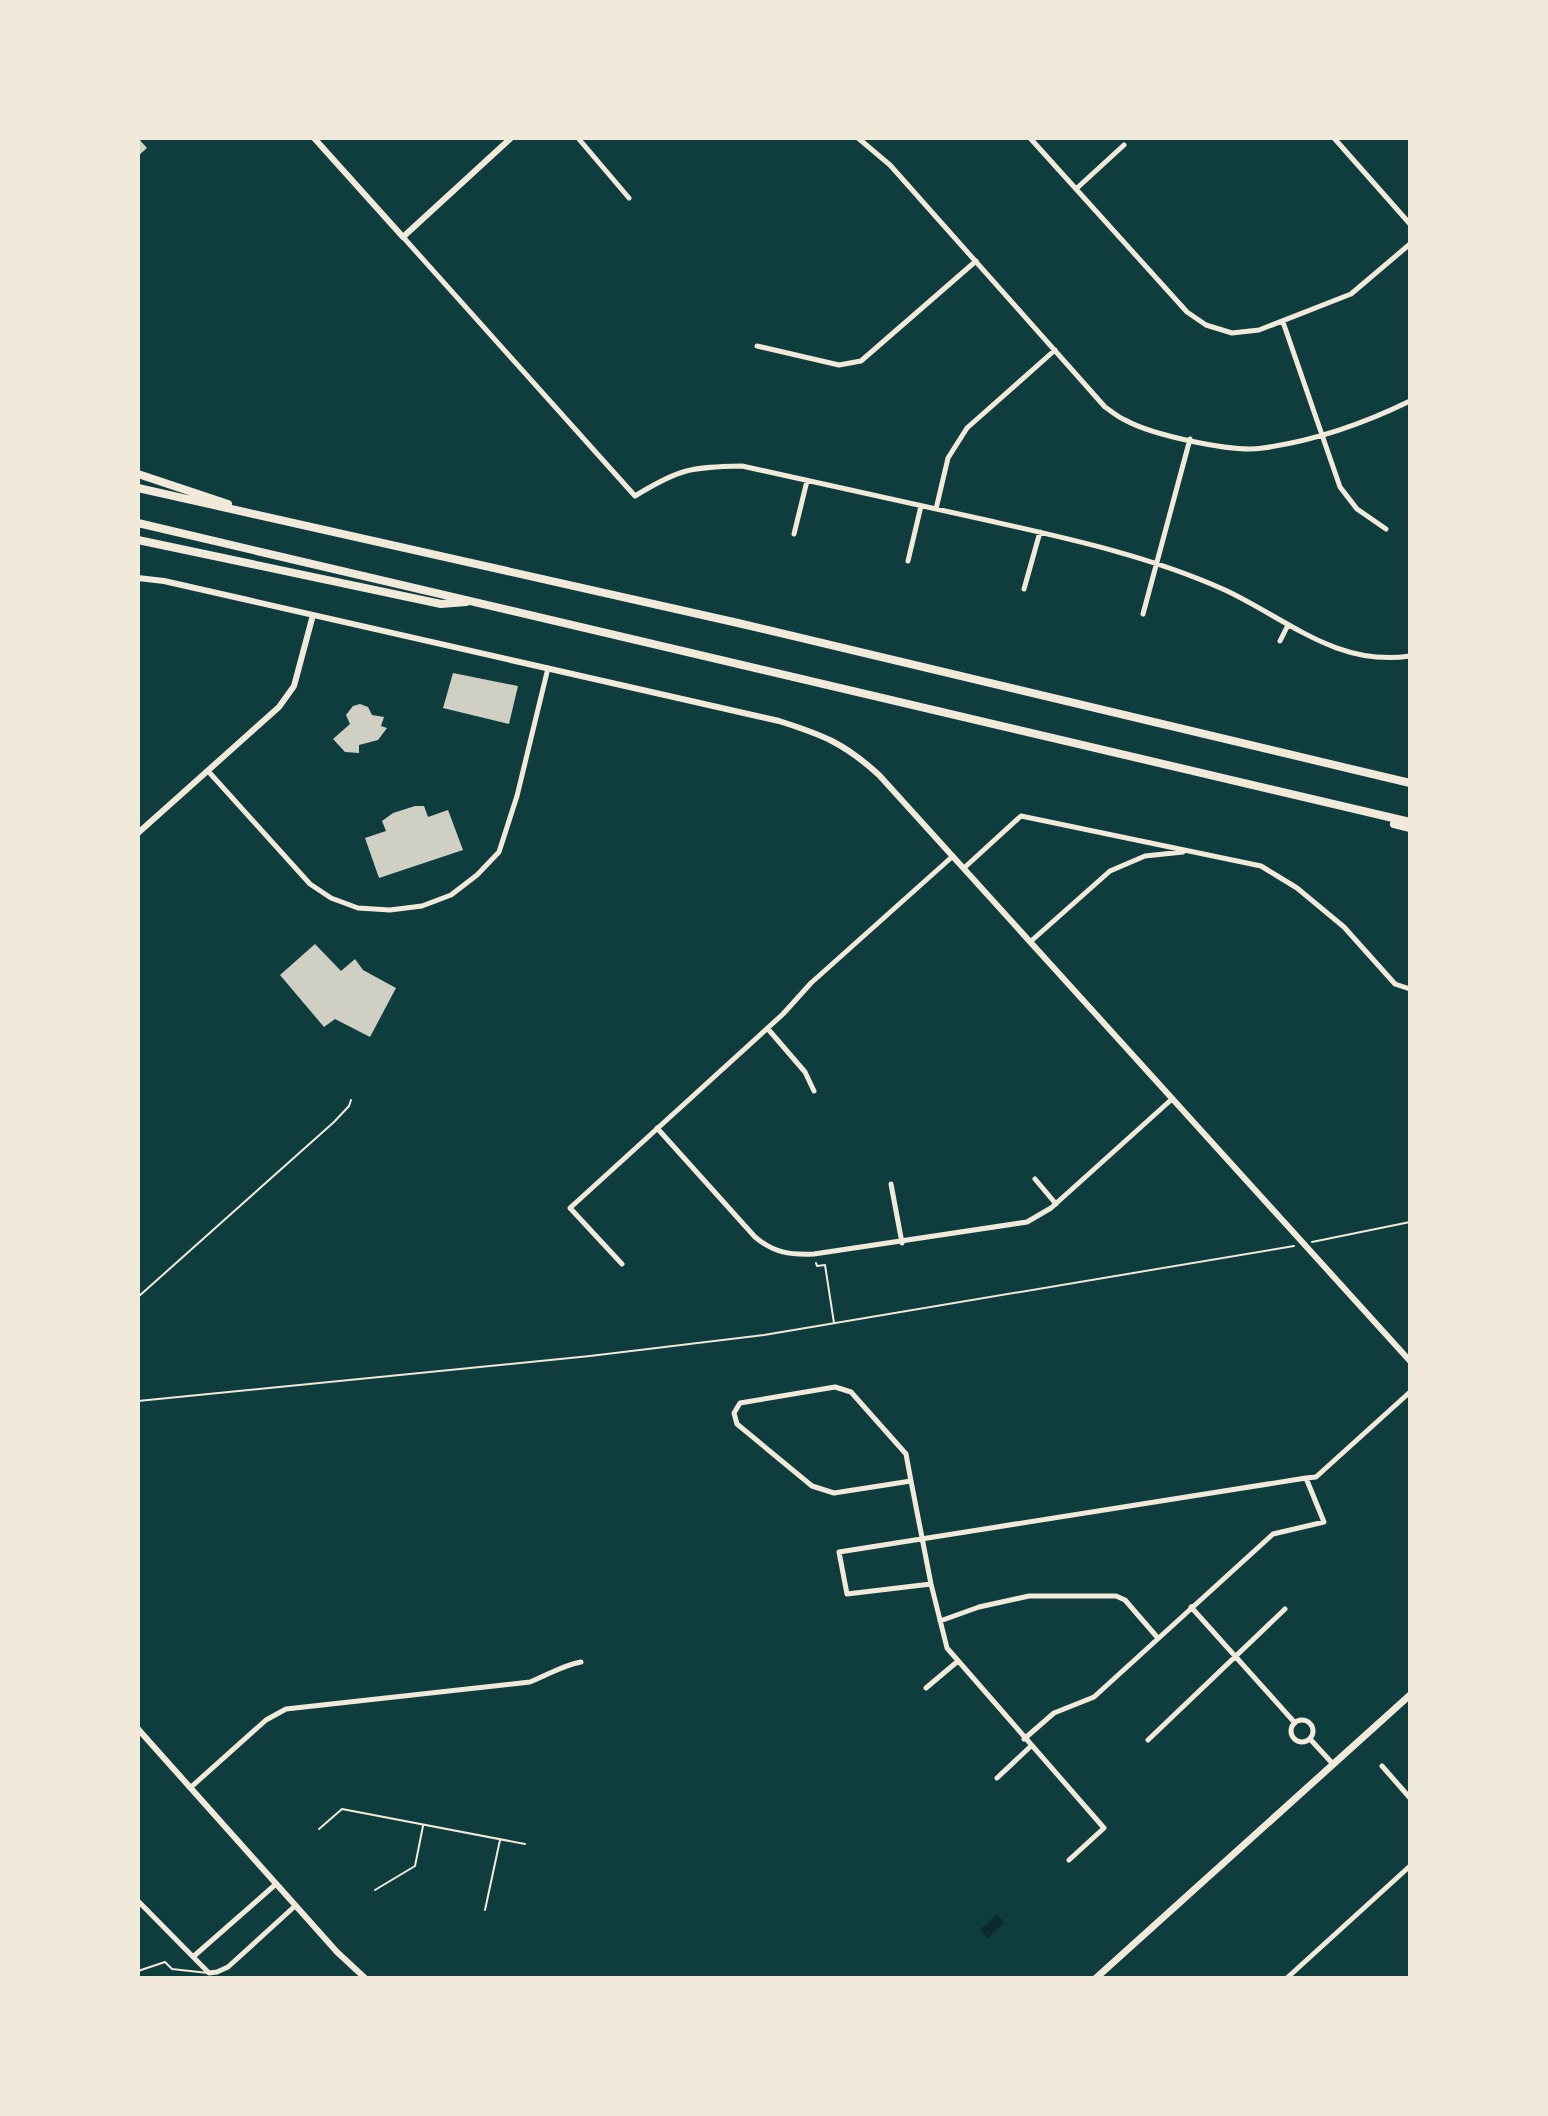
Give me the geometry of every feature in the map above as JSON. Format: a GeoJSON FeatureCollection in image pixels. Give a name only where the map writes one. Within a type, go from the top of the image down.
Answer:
{"type":"FeatureCollection","features":[{"type":"Feature","properties":{"kind":"highway"},"geometry":{"type":"LineString","coordinates":[[138,474],[255,515]]}},
{"type":"Feature","properties":{"kind":"highway"},"geometry":{"type":"LineString","coordinates":[[138,488],[738,623],[1410,783]]}},
{"type":"Feature","properties":{"kind":"highway"},"geometry":{"type":"LineString","coordinates":[[138,523],[1410,822]]}},
{"type":"Feature","properties":{"kind":"highway"},"geometry":{"type":"LineString","coordinates":[[138,540],[441,604],[478,601]]}},
{"type":"Feature","properties":{"kind":"highway"},"geometry":{"type":"LineString","coordinates":[[1376,775],[1410,776]]}},
{"type":"Feature","properties":{"kind":"highway"},"geometry":{"type":"LineString","coordinates":[[1313,800],[1410,828]]}},
{"type":"Feature","properties":{"kind":"main road"},"geometry":{"type":"LineString","coordinates":[[1096,1978],[1410,1695]]}},
{"type":"Feature","properties":{"kind":"street"},"geometry":{"type":"LineString","coordinates":[[314,138],[635,496],[669,475],[696,467],[742,466],[1040,532],[1156,564],[1227,591],[1331,648],[1368,658],[1410,656]]}},
{"type":"Feature","properties":{"kind":"street"},"geometry":{"type":"LineString","coordinates":[[403,237],[511,138]]}},
{"type":"Feature","properties":{"kind":"street"},"geometry":{"type":"LineString","coordinates":[[578,138],[629,198]]}},
{"type":"Feature","properties":{"kind":"street"},"geometry":{"type":"LineString","coordinates":[[858,138],[890,165],[1105,407],[1125,420],[1226,448],[1261,449],[1321,434],[1389,412],[1410,401]]}},
{"type":"Feature","properties":{"kind":"street"},"geometry":{"type":"LineString","coordinates":[[1030,138],[1187,312],[1206,325],[1232,333],[1259,330],[1351,294],[1410,244]]}},
{"type":"Feature","properties":{"kind":"street"},"geometry":{"type":"LineString","coordinates":[[1334,138],[1410,224]]}},
{"type":"Feature","properties":{"kind":"street"},"geometry":{"type":"LineString","coordinates":[[1076,189],[1124,145]]}},
{"type":"Feature","properties":{"kind":"street"},"geometry":{"type":"LineString","coordinates":[[757,346],[839,365],[861,361],[976,261]]}},
{"type":"Feature","properties":{"kind":"street"},"geometry":{"type":"LineString","coordinates":[[1283,322],[1340,487],[1357,509],[1386,529]]}},
{"type":"Feature","properties":{"kind":"street"},"geometry":{"type":"LineString","coordinates":[[936,509],[948,458],[967,428],[1055,350]]}},
{"type":"Feature","properties":{"kind":"street"},"geometry":{"type":"LineString","coordinates":[[1143,614],[1190,439]]}},
{"type":"Feature","properties":{"kind":"street"},"geometry":{"type":"LineString","coordinates":[[794,534],[807,481]]}},
{"type":"Feature","properties":{"kind":"street"},"geometry":{"type":"LineString","coordinates":[[908,561],[921,506]]}},
{"type":"Feature","properties":{"kind":"street"},"geometry":{"type":"LineString","coordinates":[[1024,589],[1040,532]]}},
{"type":"Feature","properties":{"kind":"street"},"geometry":{"type":"LineString","coordinates":[[138,578],[164,581],[779,721],[820,733],[852,750],[964,868],[1410,1361]]}},
{"type":"Feature","properties":{"kind":"street"},"geometry":{"type":"LineString","coordinates":[[138,833],[279,707],[294,686],[313,615]]}},
{"type":"Feature","properties":{"kind":"street"},"geometry":{"type":"LineString","coordinates":[[1280,641],[1288,625]]}},
{"type":"Feature","properties":{"kind":"street"},"geometry":{"type":"LineString","coordinates":[[208,771],[310,884],[331,898],[358,908],[390,910],[422,906],[451,895],[477,875],[499,852],[517,796],[548,668]]}},
{"type":"Feature","properties":{"kind":"street"},"geometry":{"type":"LineString","coordinates":[[964,868],[1021,816],[1261,866],[1297,888],[1344,927],[1395,984],[1410,989]]}},
{"type":"Feature","properties":{"kind":"street"},"geometry":{"type":"LineString","coordinates":[[1030,942],[1110,871],[1145,856],[1192,851]]}},
{"type":"Feature","properties":{"kind":"street"},"geometry":{"type":"LineString","coordinates":[[622,1264],[570,1208],[768,1029],[811,983],[953,856]]}},
{"type":"Feature","properties":{"kind":"street"},"geometry":{"type":"LineString","coordinates":[[768,1029],[805,1072],[814,1091]]}},
{"type":"Feature","properties":{"kind":"street"},"geometry":{"type":"LineString","coordinates":[[657,1128],[769,1249],[790,1255],[814,1254],[1027,1222],[1056,1204],[1172,1099]]}},
{"type":"Feature","properties":{"kind":"street"},"geometry":{"type":"LineString","coordinates":[[1035,1179],[1056,1204]]}},
{"type":"Feature","properties":{"kind":"street"},"geometry":{"type":"LineString","coordinates":[[891,1184],[902,1243]]}},
{"type":"Feature","properties":{"kind":"street"},"geometry":{"type":"LineString","coordinates":[[911,1481],[834,1493],[812,1486],[737,1424],[734,1413],[740,1403],[835,1387],[851,1392],[906,1454],[931,1584],[947,1648],[1104,1828],[1069,1860]]}},
{"type":"Feature","properties":{"kind":"street"},"geometry":{"type":"LineString","coordinates":[[931,1584],[847,1594],[839,1552],[1316,1477],[1410,1392]]}},
{"type":"Feature","properties":{"kind":"street"},"geometry":{"type":"LineString","coordinates":[[1024,1739],[1054,1713],[1094,1697],[1273,1534],[1324,1522],[1306,1478]]}},
{"type":"Feature","properties":{"kind":"street"},"geometry":{"type":"LineString","coordinates":[[940,1621],[979,1607],[1029,1596],[1116,1596],[1125,1600],[1157,1638]]}},
{"type":"Feature","properties":{"kind":"street"},"geometry":{"type":"LineString","coordinates":[[1191,1607],[1295,1723]]}},
{"type":"Feature","properties":{"kind":"street"},"geometry":{"type":"LineString","coordinates":[[1148,1740],[1285,1609]]}},
{"type":"Feature","properties":{"kind":"street"},"geometry":{"type":"LineString","coordinates":[[926,1688],[958,1661]]}},
{"type":"Feature","properties":{"kind":"street"},"geometry":{"type":"LineString","coordinates":[[190,1788],[266,1720],[286,1709],[530,1682],[565,1664],[581,1662]]}},
{"type":"Feature","properties":{"kind":"street"},"geometry":{"type":"LineString","coordinates":[[1302,1720],[1310,1723],[1313,1732],[1310,1739],[1303,1741],[1294,1738],[1292,1730],[1295,1723],[1302,1720]]}},
{"type":"Feature","properties":{"kind":"street"},"geometry":{"type":"LineString","coordinates":[[138,1729],[295,1906],[365,1978]]}},
{"type":"Feature","properties":{"kind":"street"},"geometry":{"type":"LineString","coordinates":[[1310,1739],[1333,1764]]}},
{"type":"Feature","properties":{"kind":"street"},"geometry":{"type":"LineString","coordinates":[[997,1778],[1031,1746]]}},
{"type":"Feature","properties":{"kind":"street"},"geometry":{"type":"LineString","coordinates":[[1382,1766],[1410,1798]]}},
{"type":"Feature","properties":{"kind":"street"},"geometry":{"type":"LineString","coordinates":[[1287,1978],[1410,1866]]}},
{"type":"Feature","properties":{"kind":"street"},"geometry":{"type":"LineString","coordinates":[[194,1956],[276,1884]]}},
{"type":"Feature","properties":{"kind":"street"},"geometry":{"type":"LineString","coordinates":[[138,1901],[209,1973],[228,1967],[295,1906]]}},
{"type":"Feature","properties":{"kind":"lane"},"geometry":{"type":"LineString","coordinates":[[138,1297],[334,1122],[351,1100]]}},
{"type":"Feature","properties":{"kind":"lane"},"geometry":{"type":"LineString","coordinates":[[319,1829],[342,1809],[525,1844]]}},
{"type":"Feature","properties":{"kind":"lane"},"geometry":{"type":"LineString","coordinates":[[375,1890],[415,1866],[423,1825]]}},
{"type":"Feature","properties":{"kind":"lane"},"geometry":{"type":"LineString","coordinates":[[485,1910],[500,1839]]}},
{"type":"Feature","properties":{"kind":"lane"},"geometry":{"type":"LineString","coordinates":[[138,1971],[165,1962],[172,1969],[209,1973]]}},
{"type":"Feature","properties":{"kind":"path"},"geometry":{"type":"LineString","coordinates":[[138,1401],[590,1356],[834,1325],[1303,1244],[1410,1222]]}},
{"type":"Feature","properties":{"kind":"path"},"geometry":{"type":"LineString","coordinates":[[817,1266],[825,1265],[834,1325]]}},
{"type":"Feature","properties":{"kind":"water"},"geometry":{"type":"Polygon","coordinates":[[[997,1914],[1004,1923],[988,1938],[980,1930],[997,1914]]]}},
{"type":"Feature","properties":{"kind":"building"},"geometry":{"type":"Polygon","coordinates":[[[138,138],[147,148],[138,156],[138,138]]]}},
{"type":"Feature","properties":{"kind":"building"},"geometry":{"type":"Polygon","coordinates":[[[453,673],[518,686],[509,724],[443,708],[453,673]]]}},
{"type":"Feature","properties":{"kind":"building"},"geometry":{"type":"Polygon","coordinates":[[[360,704],[368,707],[372,715],[384,717],[381,726],[387,728],[378,740],[359,745],[359,753],[345,752],[333,739],[350,724],[346,715],[353,706],[360,704]]]}},
{"type":"Feature","properties":{"kind":"building"},"geometry":{"type":"Polygon","coordinates":[[[424,806],[428,817],[448,810],[463,850],[379,878],[365,838],[386,831],[382,821],[393,813],[424,806]]]}},
{"type":"Feature","properties":{"kind":"building"},"geometry":{"type":"Polygon","coordinates":[[[315,944],[341,971],[355,959],[363,970],[396,988],[370,1037],[335,1019],[324,1027],[280,975],[315,944]]]}}]}
